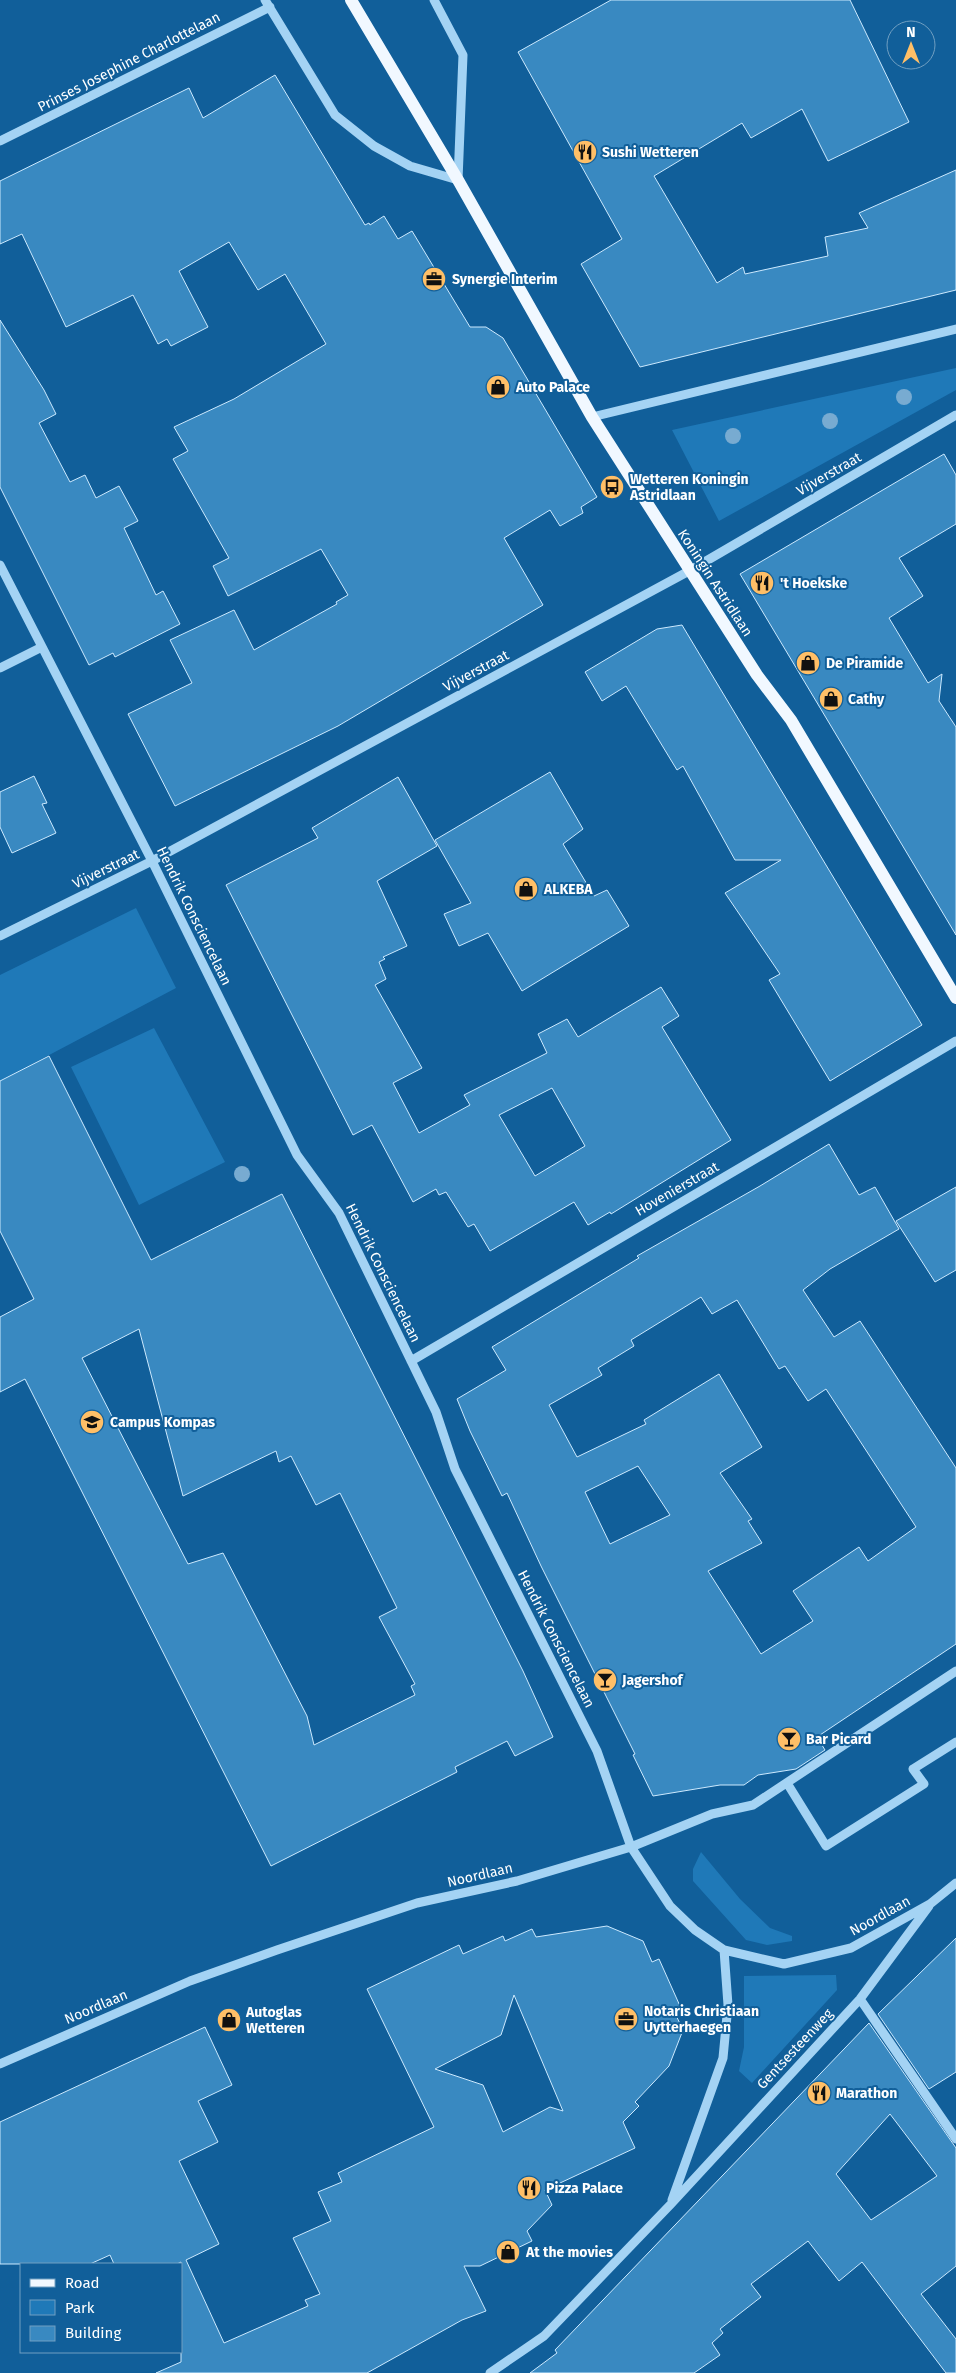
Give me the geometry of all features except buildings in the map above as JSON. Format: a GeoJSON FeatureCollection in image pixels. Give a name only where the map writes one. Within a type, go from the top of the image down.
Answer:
{"type":"FeatureCollection","features":[{"type":"Feature","properties":{"kind":"main road","name":"Koningin Astridlaan"},"geometry":{"type":"LineString","coordinates":[[352,0],[458,180],[592,417],[757,675],[791,720],[956,998]]}},
{"type":"Feature","properties":{"kind":"street"},"geometry":{"type":"LineString","coordinates":[[267,3],[335,115],[374,146],[410,166],[458,180],[463,55],[434,0]]}},
{"type":"Feature","properties":{"kind":"street","name":"Prinses Josephine Charlottelaan"},"geometry":{"type":"LineString","coordinates":[[0,141],[267,3]]}},
{"type":"Feature","properties":{"kind":"street"},"geometry":{"type":"LineString","coordinates":[[592,417],[956,329]]}},
{"type":"Feature","properties":{"kind":"street","name":"Vijverstraat"},"geometry":{"type":"LineString","coordinates":[[0,936],[152,862],[689,571],[956,415]]}},
{"type":"Feature","properties":{"kind":"street","name":"Hendrik Consciencelaan"},"geometry":{"type":"LineString","coordinates":[[0,565],[152,862],[297,1155],[339,1213],[436,1412],[455,1469],[597,1750],[631,1847]]}},
{"type":"Feature","properties":{"kind":"street"},"geometry":{"type":"LineString","coordinates":[[0,668],[42,647]]}},
{"type":"Feature","properties":{"kind":"street","name":"Hovenierstraat"},"geometry":{"type":"LineString","coordinates":[[411,1361],[956,1041]]}},
{"type":"Feature","properties":{"kind":"street"},"geometry":{"type":"LineString","coordinates":[[631,1847],[712,1814],[753,1805],[956,1670]]}},
{"type":"Feature","properties":{"kind":"street"},"geometry":{"type":"LineString","coordinates":[[787,1783],[826,1846],[924,1784],[913,1769],[956,1742]]}},
{"type":"Feature","properties":{"kind":"street","name":"Noordlaan"},"geometry":{"type":"LineString","coordinates":[[0,2064],[190,1981],[277,1950],[417,1903],[517,1881],[631,1847],[670,1906],[695,1930],[724,1950],[784,1964],[851,1948],[930,1904]]}},
{"type":"Feature","properties":{"kind":"street"},"geometry":{"type":"LineString","coordinates":[[930,1904],[956,1883]]}},
{"type":"Feature","properties":{"kind":"street","name":"Gentsesteenweg"},"geometry":{"type":"LineString","coordinates":[[490,2373],[544,2336],[671,2204],[860,1999],[930,1904]]}},
{"type":"Feature","properties":{"kind":"street","name":"Gentsesteenweg"},"geometry":{"type":"LineString","coordinates":[[671,2204],[723,2058],[728,2005],[724,1950]]}},
{"type":"Feature","properties":{"kind":"street"},"geometry":{"type":"LineString","coordinates":[[860,1999],[956,2139]]}},
{"type":"Feature","properties":{"kind":"green space"},"geometry":{"type":"Polygon","coordinates":[[[956,368],[956,390],[719,521],[672,430],[956,368]]]}},
{"type":"Feature","properties":{"kind":"green space"},"geometry":{"type":"Polygon","coordinates":[[[136,908],[176,988],[0,1081],[0,975],[136,908]]]}},
{"type":"Feature","properties":{"kind":"green space"},"geometry":{"type":"Polygon","coordinates":[[[154,1028],[225,1162],[139,1205],[71,1067],[154,1028]]]}},
{"type":"Feature","properties":{"kind":"green space"},"geometry":{"type":"Polygon","coordinates":[[[701,1852],[740,1899],[770,1928],[792,1936],[792,1941],[767,1945],[746,1940],[693,1881],[693,1869],[701,1852]]]}},
{"type":"Feature","properties":{"kind":"green space"},"geometry":{"type":"Polygon","coordinates":[[[836,1975],[837,1990],[752,2083],[739,2071],[744,2047],[744,1976],[836,1975]]]}},
{"type":"Feature","properties":{"kind":"place","name":"Sushi Wetteren"},"geometry":{"type":"Point","coordinates":[585,152]}},
{"type":"Feature","properties":{"kind":"place","name":"Synergie Interim"},"geometry":{"type":"Point","coordinates":[434,279]}},
{"type":"Feature","properties":{"kind":"place","name":"Auto Palace"},"geometry":{"type":"Point","coordinates":[498,387]}},
{"type":"Feature","properties":{"kind":"place","name":"Wetteren Koningin Astridlaan"},"geometry":{"type":"Point","coordinates":[612,487]}},
{"type":"Feature","properties":{"kind":"place","name":"'t Hoekske"},"geometry":{"type":"Point","coordinates":[762,583]}},
{"type":"Feature","properties":{"kind":"place","name":"De Piramide"},"geometry":{"type":"Point","coordinates":[808,663]}},
{"type":"Feature","properties":{"kind":"place","name":"Cathy"},"geometry":{"type":"Point","coordinates":[831,699]}},
{"type":"Feature","properties":{"kind":"place","name":"ALKEBA"},"geometry":{"type":"Point","coordinates":[526,889]}},
{"type":"Feature","properties":{"kind":"place","name":"Campus Kompas"},"geometry":{"type":"Point","coordinates":[92,1422]}},
{"type":"Feature","properties":{"kind":"place","name":"Jagershof"},"geometry":{"type":"Point","coordinates":[605,1680]}},
{"type":"Feature","properties":{"kind":"place","name":"Bar Picard"},"geometry":{"type":"Point","coordinates":[789,1739]}},
{"type":"Feature","properties":{"kind":"place","name":"Notaris Christiaan Uytterhaegen"},"geometry":{"type":"Point","coordinates":[626,2019]}},
{"type":"Feature","properties":{"kind":"place","name":"Autoglas Wetteren"},"geometry":{"type":"Point","coordinates":[229,2020]}},
{"type":"Feature","properties":{"kind":"place","name":"Marathon"},"geometry":{"type":"Point","coordinates":[819,2093]}},
{"type":"Feature","properties":{"kind":"place","name":"Pizza Palace"},"geometry":{"type":"Point","coordinates":[529,2188]}},
{"type":"Feature","properties":{"kind":"place","name":"At the movies"},"geometry":{"type":"Point","coordinates":[508,2252]}}]}
